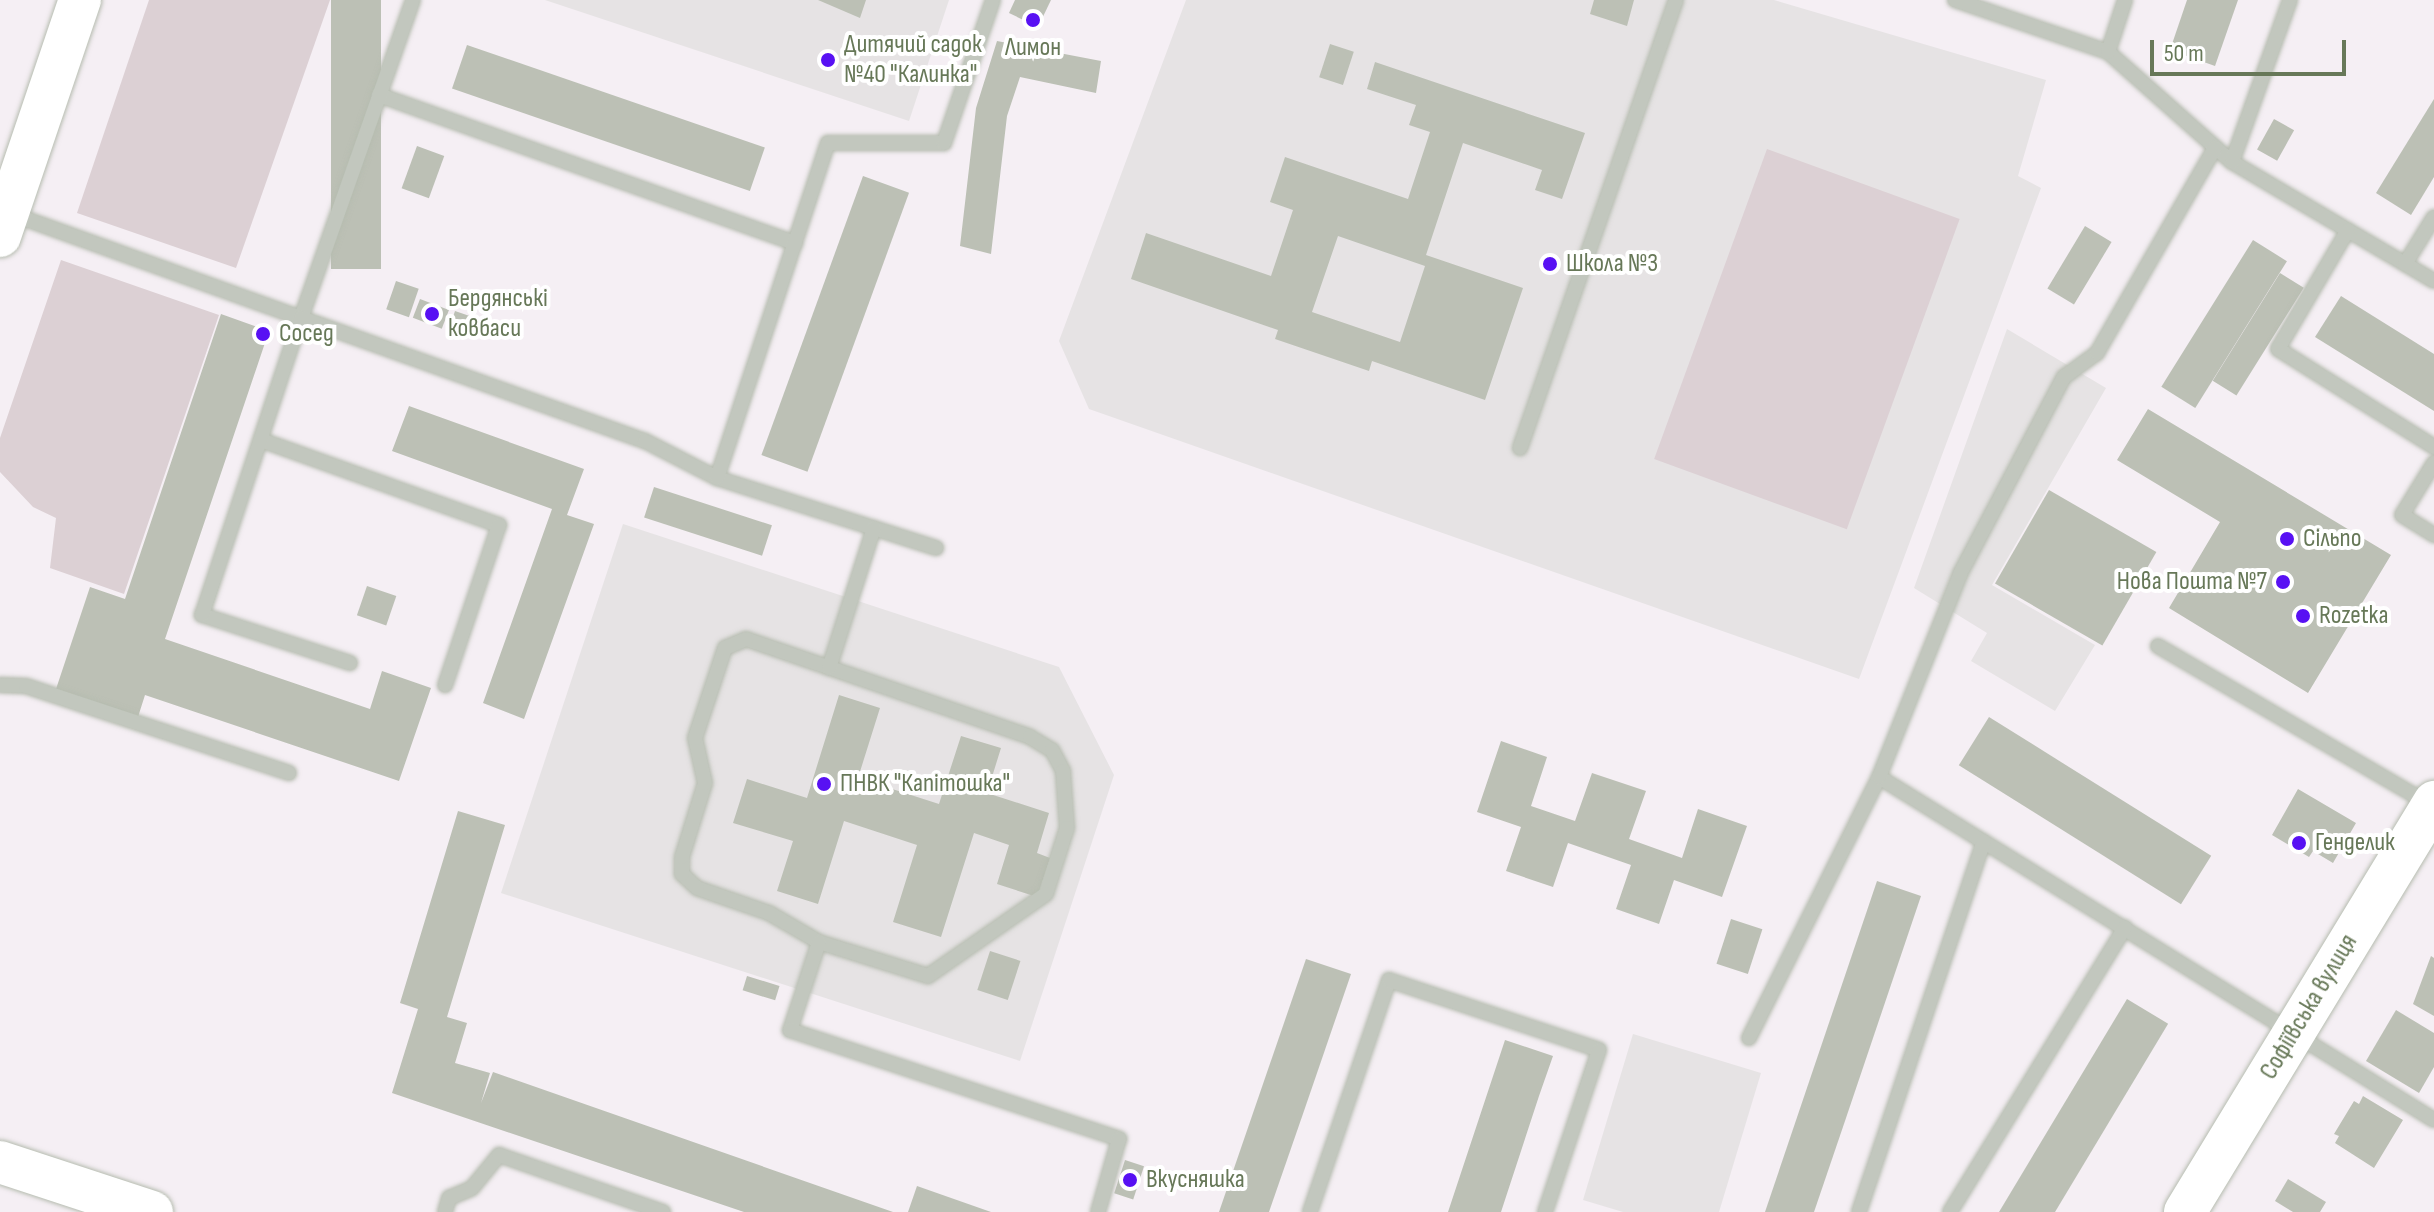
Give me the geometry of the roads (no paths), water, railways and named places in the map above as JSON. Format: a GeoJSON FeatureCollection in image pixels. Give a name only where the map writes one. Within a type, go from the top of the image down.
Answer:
{"type":"FeatureCollection","features":[{"type":"Feature","properties":{"kind":"street"},"geometry":{"type":"LineString","coordinates":[[4,224],[80,0]]}},
{"type":"Feature","properties":{"kind":"street","name":"Софіївська вулиця"},"geometry":{"type":"LineString","coordinates":[[2185,1212],[2433,804]]}},
{"type":"Feature","properties":{"kind":"street"},"geometry":{"type":"LineString","coordinates":[[0,1162],[152,1212]]}},
{"type":"Feature","properties":{"kind":"lane"},"geometry":{"type":"LineString","coordinates":[[350,663],[202,615],[301,318],[413,0]]}},
{"type":"Feature","properties":{"kind":"lane"},"geometry":{"type":"LineString","coordinates":[[717,478],[828,143],[944,143],[993,0]]}},
{"type":"Feature","properties":{"kind":"lane"},"geometry":{"type":"LineString","coordinates":[[1520,448],[1676,0]]}},
{"type":"Feature","properties":{"kind":"lane"},"geometry":{"type":"LineString","coordinates":[[1955,0],[2108,52],[2232,162],[2434,281]]}},
{"type":"Feature","properties":{"kind":"lane"},"geometry":{"type":"LineString","coordinates":[[2108,52],[2125,0]]}},
{"type":"Feature","properties":{"kind":"lane"},"geometry":{"type":"LineString","coordinates":[[2232,162],[2290,0]]}},
{"type":"Feature","properties":{"kind":"lane"},"geometry":{"type":"LineString","coordinates":[[379,95],[795,243]]}},
{"type":"Feature","properties":{"kind":"lane"},"geometry":{"type":"LineString","coordinates":[[1749,1038],[1879,777],[1960,574],[2064,377],[2097,353],[2215,148]]}},
{"type":"Feature","properties":{"kind":"lane"},"geometry":{"type":"LineString","coordinates":[[2405,264],[2434,217]]}},
{"type":"Feature","properties":{"kind":"lane"},"geometry":{"type":"LineString","coordinates":[[4,224],[301,318],[645,441],[717,478],[936,548]]}},
{"type":"Feature","properties":{"kind":"lane"},"geometry":{"type":"LineString","coordinates":[[2348,230],[2278,349],[2434,447]]}},
{"type":"Feature","properties":{"kind":"lane"},"geometry":{"type":"LineString","coordinates":[[261,440],[499,525],[445,685]]}},
{"type":"Feature","properties":{"kind":"lane"},"geometry":{"type":"LineString","coordinates":[[2434,463],[2402,515],[2434,535]]}},
{"type":"Feature","properties":{"kind":"lane"},"geometry":{"type":"LineString","coordinates":[[829,668],[874,528]]}},
{"type":"Feature","properties":{"kind":"lane"},"geometry":{"type":"LineString","coordinates":[[746,639],[1030,737],[1052,750],[1063,771],[1067,828],[1046,894],[928,976],[819,942],[769,913],[697,888],[682,874],[682,857],[705,783],[695,738],[725,648],[746,639]]}},
{"type":"Feature","properties":{"kind":"lane"},"geometry":{"type":"LineString","coordinates":[[2158,646],[2433,804]]}},
{"type":"Feature","properties":{"kind":"lane"},"geometry":{"type":"LineString","coordinates":[[0,685],[26,686],[289,773]]}},
{"type":"Feature","properties":{"kind":"lane"},"geometry":{"type":"LineString","coordinates":[[1879,777],[2434,1120]]}},
{"type":"Feature","properties":{"kind":"lane"},"geometry":{"type":"LineString","coordinates":[[1859,1212],[1984,841]]}},
{"type":"Feature","properties":{"kind":"lane"},"geometry":{"type":"LineString","coordinates":[[1950,1212],[2125,928]]}},
{"type":"Feature","properties":{"kind":"lane"},"geometry":{"type":"LineString","coordinates":[[819,942],[790,1030],[1119,1139],[1098,1212]]}},
{"type":"Feature","properties":{"kind":"lane"},"geometry":{"type":"LineString","coordinates":[[1310,1212],[1389,980],[1599,1050],[1545,1212]]}},
{"type":"Feature","properties":{"kind":"lane"},"geometry":{"type":"LineString","coordinates":[[445,1212],[449,1198],[472,1188],[499,1155],[663,1212]]}},
{"type":"Feature","properties":{"kind":"place","name":"Лимон"},"geometry":{"type":"Point","coordinates":[1033,20]}},
{"type":"Feature","properties":{"kind":"place","name":"Дитячий садок №40 \"Калинка\""},"geometry":{"type":"Point","coordinates":[828,60]}},
{"type":"Feature","properties":{"kind":"place","name":"Школа №3"},"geometry":{"type":"Point","coordinates":[1550,264]}},
{"type":"Feature","properties":{"kind":"place","name":"Бердянські ковбаси"},"geometry":{"type":"Point","coordinates":[432,314]}},
{"type":"Feature","properties":{"kind":"place","name":"Сосед"},"geometry":{"type":"Point","coordinates":[263,334]}},
{"type":"Feature","properties":{"kind":"place","name":"Сільпо"},"geometry":{"type":"Point","coordinates":[2287,539]}},
{"type":"Feature","properties":{"kind":"place","name":"Нова Пошта №7"},"geometry":{"type":"Point","coordinates":[2283,582]}},
{"type":"Feature","properties":{"kind":"place","name":"Rozetka"},"geometry":{"type":"Point","coordinates":[2303,616]}},
{"type":"Feature","properties":{"kind":"place","name":"ПНВК \"Капітошка\""},"geometry":{"type":"Point","coordinates":[824,784]}},
{"type":"Feature","properties":{"kind":"place","name":"Генделик"},"geometry":{"type":"Point","coordinates":[2299,843]}},
{"type":"Feature","properties":{"kind":"place","name":"Вкусняшка"},"geometry":{"type":"Point","coordinates":[1130,1180]}}]}
